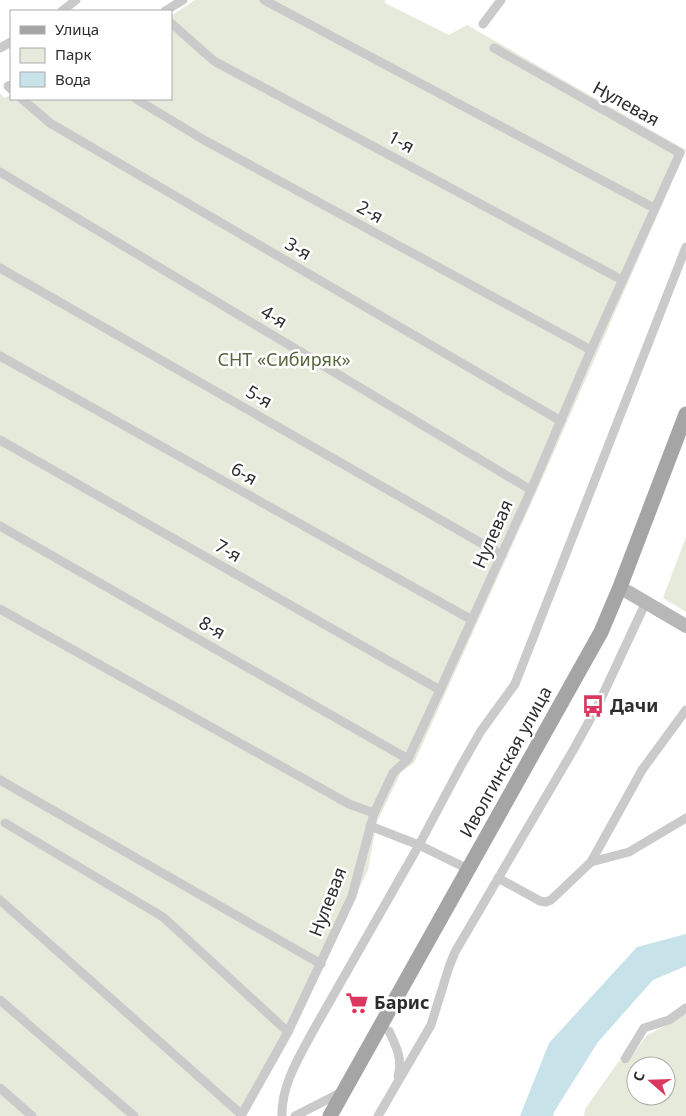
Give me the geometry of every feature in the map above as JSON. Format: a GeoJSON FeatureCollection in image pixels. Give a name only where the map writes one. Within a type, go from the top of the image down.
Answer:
{"type":"FeatureCollection","features":[{"type":"Feature","properties":{"kind":"main road","name":"Иволгинская улица"},"geometry":{"type":"LineString","coordinates":[[330,1116],[601,632],[624,579],[686,414]]}},
{"type":"Feature","properties":{"kind":"main road","name":"Иволгинская улица"},"geometry":{"type":"LineString","coordinates":[[342,1116],[608,637],[628,592],[686,440]]}},
{"type":"Feature","properties":{"kind":"street"},"geometry":{"type":"LineString","coordinates":[[63,10],[76,0]]}},
{"type":"Feature","properties":{"kind":"street"},"geometry":{"type":"LineString","coordinates":[[167,10],[183,0]]}},
{"type":"Feature","properties":{"kind":"street"},"geometry":{"type":"LineString","coordinates":[[264,0],[654,208]]}},
{"type":"Feature","properties":{"kind":"street"},"geometry":{"type":"LineString","coordinates":[[483,24],[501,0]]}},
{"type":"Feature","properties":{"kind":"street","name":"1-я"},"geometry":{"type":"LineString","coordinates":[[172,24],[214,61],[622,280]]}},
{"type":"Feature","properties":{"kind":"street","name":"Нулевая"},"geometry":{"type":"LineString","coordinates":[[241,1115],[288,1032],[321,964],[352,896],[374,813],[393,773],[408,759],[440,690],[680,153],[494,48]]}},
{"type":"Feature","properties":{"kind":"street","name":"3-я"},"geometry":{"type":"LineString","coordinates":[[23,100],[50,123],[561,421]]}},
{"type":"Feature","properties":{"kind":"street","name":"2-я"},"geometry":{"type":"LineString","coordinates":[[138,100],[204,140],[591,350]]}},
{"type":"Feature","properties":{"kind":"street","name":"4-я"},"geometry":{"type":"LineString","coordinates":[[1,173],[531,490]]}},
{"type":"Feature","properties":{"kind":"street"},"geometry":{"type":"LineString","coordinates":[[282,1116],[284,1095],[301,1054],[419,846],[481,731],[515,684],[686,247]]}},
{"type":"Feature","properties":{"kind":"street","name":"5-я"},"geometry":{"type":"LineString","coordinates":[[0,268],[502,554]]}},
{"type":"Feature","properties":{"kind":"street","name":"6-я"},"geometry":{"type":"LineString","coordinates":[[0,356],[472,620]]}},
{"type":"Feature","properties":{"kind":"street","name":"7-я"},"geometry":{"type":"LineString","coordinates":[[0,440],[440,690]]}},
{"type":"Feature","properties":{"kind":"street","name":"8-я"},"geometry":{"type":"LineString","coordinates":[[0,526],[408,759]]}},
{"type":"Feature","properties":{"kind":"street"},"geometry":{"type":"LineString","coordinates":[[628,592],[686,626]]}},
{"type":"Feature","properties":{"kind":"street"},"geometry":{"type":"LineString","coordinates":[[378,1116],[431,1025],[455,952],[575,747],[598,704],[646,602]]}},
{"type":"Feature","properties":{"kind":"street"},"geometry":{"type":"LineString","coordinates":[[0,609],[349,804],[374,813]]}},
{"type":"Feature","properties":{"kind":"street"},"geometry":{"type":"LineString","coordinates":[[498,878],[540,901],[546,902],[551,900],[591,862],[638,776],[686,710]]}},
{"type":"Feature","properties":{"kind":"street"},"geometry":{"type":"LineString","coordinates":[[0,780],[321,964]]}},
{"type":"Feature","properties":{"kind":"street"},"geometry":{"type":"LineString","coordinates":[[591,862],[629,852],[686,818]]}},
{"type":"Feature","properties":{"kind":"street"},"geometry":{"type":"LineString","coordinates":[[5,823],[163,917],[288,1032]]}},
{"type":"Feature","properties":{"kind":"street"},"geometry":{"type":"LineString","coordinates":[[370,826],[468,869]]}},
{"type":"Feature","properties":{"kind":"street"},"geometry":{"type":"LineString","coordinates":[[0,900],[241,1115]]}},
{"type":"Feature","properties":{"kind":"street"},"geometry":{"type":"LineString","coordinates":[[0,1000],[134,1116]]}},
{"type":"Feature","properties":{"kind":"street"},"geometry":{"type":"LineString","coordinates":[[625,1059],[644,1028],[670,1020],[686,1008]]}},
{"type":"Feature","properties":{"kind":"street"},"geometry":{"type":"LineString","coordinates":[[389,1031],[398,1051],[400,1068],[393,1090]]}},
{"type":"Feature","properties":{"kind":"street"},"geometry":{"type":"LineString","coordinates":[[0,1088],[32,1116]]}},
{"type":"Feature","properties":{"kind":"street"},"geometry":{"type":"LineString","coordinates":[[295,1116],[344,1091]]}},
{"type":"Feature","properties":{"kind":"green space","name":"СНТ «Сибиряк»"},"geometry":{"type":"Polygon","coordinates":[[[195,0],[385,0],[385,3],[449,35],[467,25],[686,150],[543,477],[414,763],[401,772],[377,822],[368,870],[284,1049],[245,1116],[0,1116],[0,93],[4,98],[10,95],[10,100],[172,100],[172,15],[195,0]]]}},
{"type":"Feature","properties":{"kind":"green space"},"geometry":{"type":"Polygon","coordinates":[[[686,537],[686,612],[663,598],[686,537]]]}},
{"type":"Feature","properties":{"kind":"green space"},"geometry":{"type":"Polygon","coordinates":[[[686,1013],[686,1116],[584,1116],[585,1109],[619,1061],[626,1064],[626,1106],[676,1106],[676,1056],[632,1056],[647,1035],[672,1023],[686,1013]]]}},
{"type":"Feature","properties":{"kind":"water"},"geometry":{"type":"Polygon","coordinates":[[[686,934],[686,966],[653,980],[598,1042],[553,1116],[520,1116],[549,1043],[637,947],[686,934]]]}},
{"type":"Feature","properties":{"kind":"place","name":"Дачи"},"geometry":{"type":"Point","coordinates":[593,706]}},
{"type":"Feature","properties":{"kind":"place","name":"Барис"},"geometry":{"type":"Point","coordinates":[357,1003]}}]}
